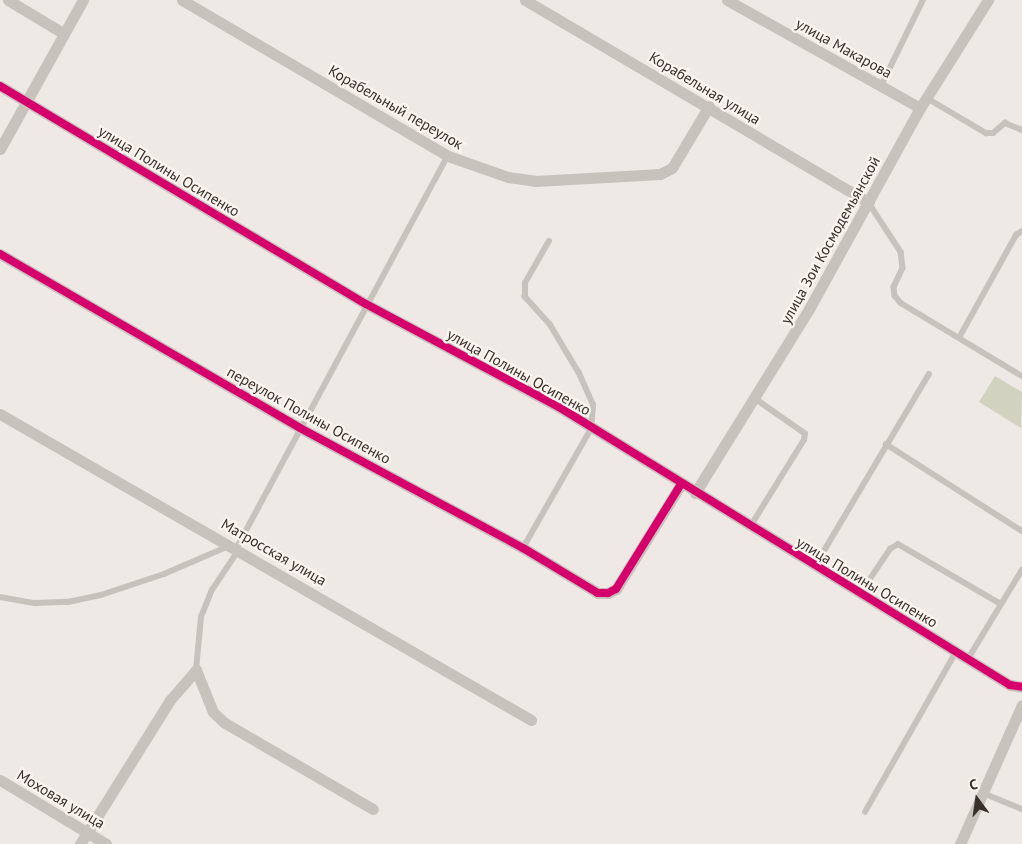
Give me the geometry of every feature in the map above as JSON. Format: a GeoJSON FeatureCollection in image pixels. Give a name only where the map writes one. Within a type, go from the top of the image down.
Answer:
{"type":"FeatureCollection","features":[{"type":"Feature","properties":{"kind":"street"},"geometry":{"type":"LineString","coordinates":[[8,0],[63,32]]}},
{"type":"Feature","properties":{"kind":"street"},"geometry":{"type":"LineString","coordinates":[[0,149],[27,103],[63,32],[83,0]]}},
{"type":"Feature","properties":{"kind":"street","name":"Корабельный переулок"},"geometry":{"type":"LineString","coordinates":[[182,0],[448,156],[508,177],[534,181],[646,177],[660,174],[672,168],[709,106]]}},
{"type":"Feature","properties":{"kind":"street","name":"Корабельная улица"},"geometry":{"type":"LineString","coordinates":[[525,0],[709,106],[869,203]]}},
{"type":"Feature","properties":{"kind":"street","name":"улица Макарова"},"geometry":{"type":"LineString","coordinates":[[727,0],[880,86],[924,103]]}},
{"type":"Feature","properties":{"kind":"street","name":"улица Зои Космодемьянской"},"geometry":{"type":"LineString","coordinates":[[695,493],[755,399],[869,203],[924,103],[988,0]]}},
{"type":"Feature","properties":{"kind":"street","name":"улица Полины Осипенко"},"geometry":{"type":"LineString","coordinates":[[0,86],[366,304],[559,407],[750,527],[1010,685],[1022,687]]}},
{"type":"Feature","properties":{"kind":"street","name":"переулок Полины Осипенко"},"geometry":{"type":"LineString","coordinates":[[0,254],[300,428],[523,548],[581,585],[598,593],[608,593],[616,588],[681,484]]}},
{"type":"Feature","properties":{"kind":"street","name":"Матросская улица"},"geometry":{"type":"LineString","coordinates":[[0,414],[239,549],[531,720]]}},
{"type":"Feature","properties":{"kind":"street"},"geometry":{"type":"LineString","coordinates":[[80,844],[170,700],[196,670],[213,712],[225,723],[373,809]]}},
{"type":"Feature","properties":{"kind":"street"},"geometry":{"type":"LineString","coordinates":[[960,844],[1022,705]]}},
{"type":"Feature","properties":{"kind":"street","name":"Моховая улица"},"geometry":{"type":"LineString","coordinates":[[0,780],[106,844]]}},
{"type":"Feature","properties":{"kind":"lane"},"geometry":{"type":"LineString","coordinates":[[880,86],[923,0]]}},
{"type":"Feature","properties":{"kind":"lane"},"geometry":{"type":"LineString","coordinates":[[924,103],[986,133],[993,133],[1005,123],[1022,130]]}},
{"type":"Feature","properties":{"kind":"lane"},"geometry":{"type":"LineString","coordinates":[[196,670],[201,617],[212,590],[239,549],[300,428],[448,156]]}},
{"type":"Feature","properties":{"kind":"lane"},"geometry":{"type":"LineString","coordinates":[[869,203],[902,252],[903,268],[894,287],[895,296],[1022,376]]}},
{"type":"Feature","properties":{"kind":"lane"},"geometry":{"type":"LineString","coordinates":[[959,338],[1016,235],[1022,231]]}},
{"type":"Feature","properties":{"kind":"lane"},"geometry":{"type":"LineString","coordinates":[[523,548],[592,429],[593,405],[578,372],[550,325],[525,297],[525,283],[549,241]]}},
{"type":"Feature","properties":{"kind":"lane"},"geometry":{"type":"LineString","coordinates":[[816,566],[928,374]]}},
{"type":"Feature","properties":{"kind":"lane"},"geometry":{"type":"LineString","coordinates":[[750,527],[804,440],[805,434],[755,399]]}},
{"type":"Feature","properties":{"kind":"lane"},"geometry":{"type":"LineString","coordinates":[[886,444],[1022,531]]}},
{"type":"Feature","properties":{"kind":"lane"},"geometry":{"type":"LineString","coordinates":[[860,594],[890,549],[898,544],[1001,604]]}},
{"type":"Feature","properties":{"kind":"lane"},"geometry":{"type":"LineString","coordinates":[[0,597],[35,603],[68,602],[164,574],[225,547],[239,549]]}},
{"type":"Feature","properties":{"kind":"lane"},"geometry":{"type":"LineString","coordinates":[[968,659],[1022,570]]}},
{"type":"Feature","properties":{"kind":"lane"},"geometry":{"type":"LineString","coordinates":[[865,812],[956,652]]}},
{"type":"Feature","properties":{"kind":"lane"},"geometry":{"type":"LineString","coordinates":[[983,794],[1022,809]]}},
{"type":"Feature","properties":{"kind":"green space"},"geometry":{"type":"Polygon","coordinates":[[[995,376],[1022,392],[1021,428],[979,402],[995,376]]]}},
{"type":"Feature","properties":{"kind":"cycle path"},"geometry":{"type":"LineString","coordinates":[[0,86],[366,304],[559,407],[1010,685],[1022,687]]}},
{"type":"Feature","properties":{"kind":"cycle path"},"geometry":{"type":"LineString","coordinates":[[0,254],[300,428],[523,548],[598,593],[608,593],[616,589],[681,484]]}}]}
